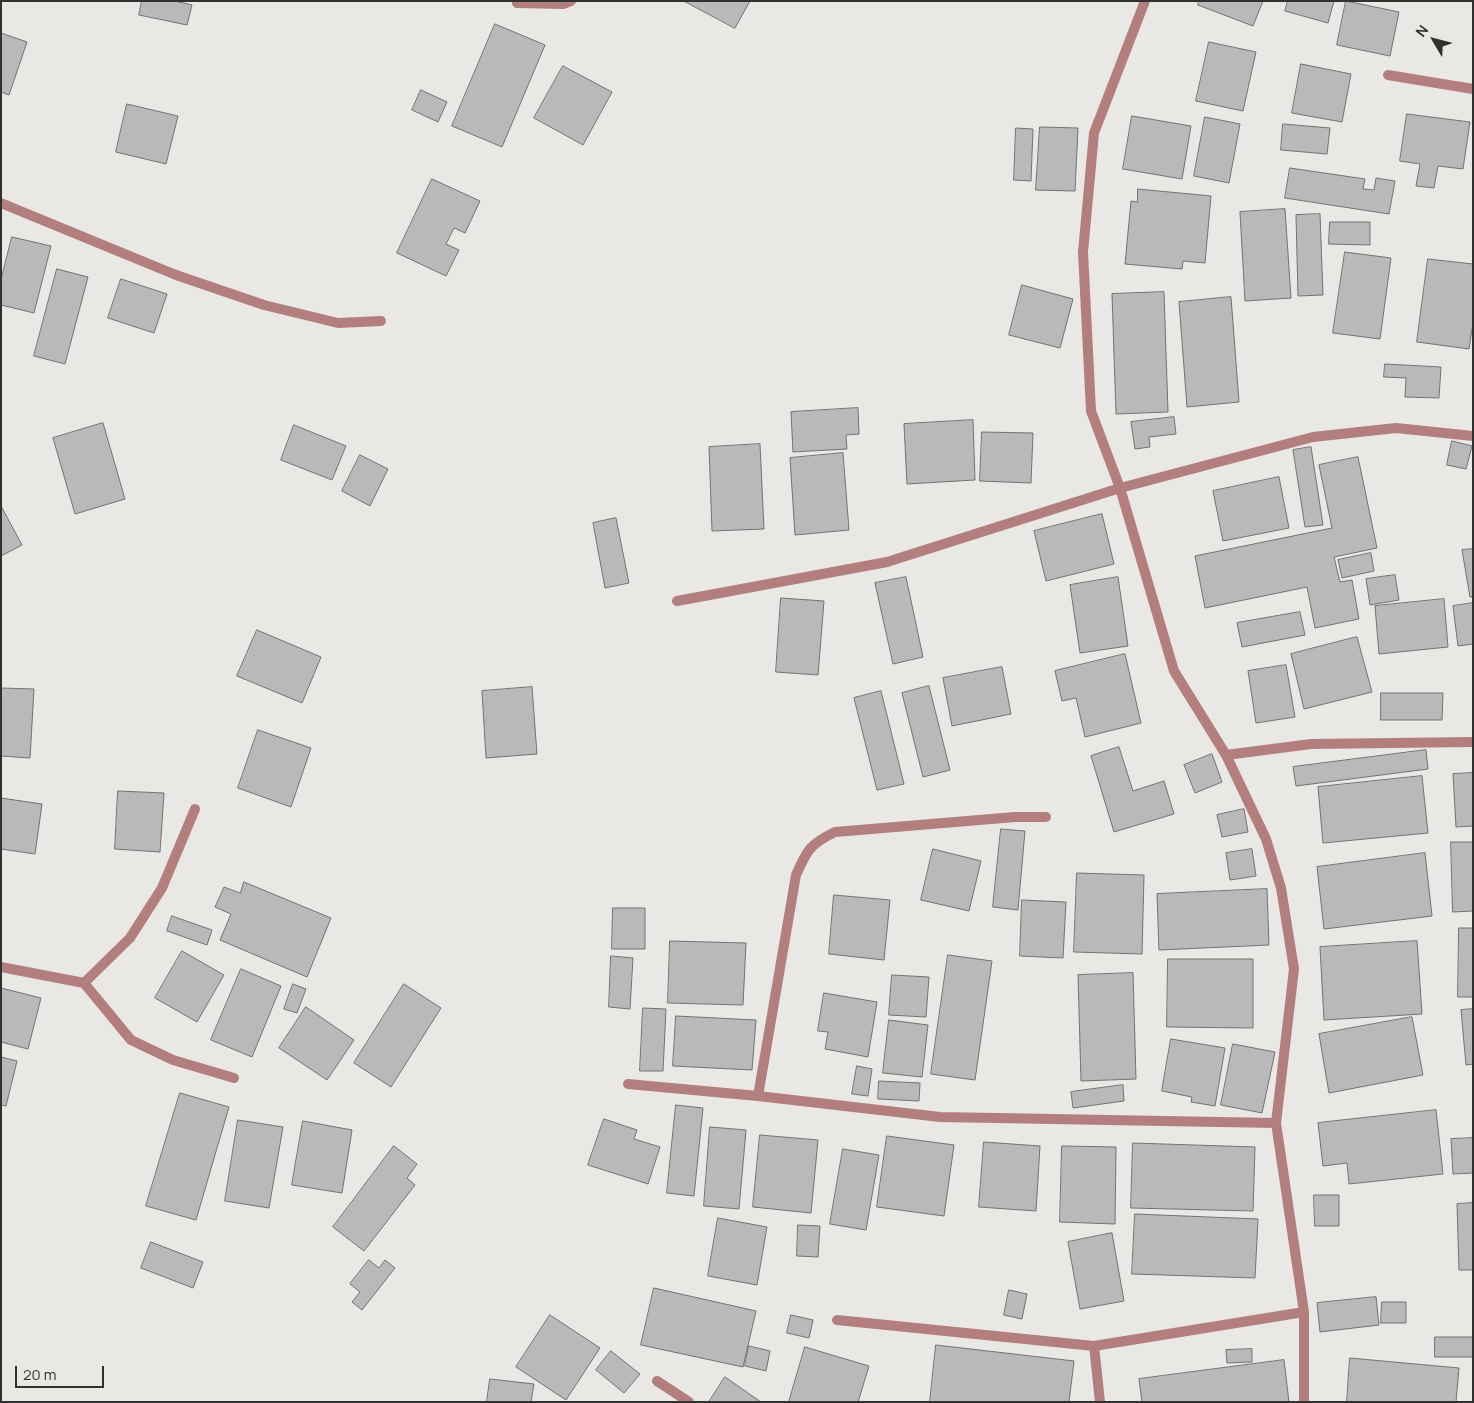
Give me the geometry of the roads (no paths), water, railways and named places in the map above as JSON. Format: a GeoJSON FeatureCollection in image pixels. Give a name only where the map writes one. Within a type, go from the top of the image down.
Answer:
{"type":"FeatureCollection","features":[{"type":"Feature","properties":{"kind":"street"},"geometry":{"type":"LineString","coordinates":[[517,3],[563,4],[571,1]]}},
{"type":"Feature","properties":{"kind":"street"},"geometry":{"type":"LineString","coordinates":[[1145,1],[1094,133],[1083,252],[1090,410],[1120,488],[1174,670],[1226,755],[1266,838],[1281,888],[1294,969],[1276,1123],[1304,1312],[1304,1402]]}},
{"type":"Feature","properties":{"kind":"street"},"geometry":{"type":"LineString","coordinates":[[1388,75],[1473,89]]}},
{"type":"Feature","properties":{"kind":"street"},"geometry":{"type":"LineString","coordinates":[[1,203],[176,275],[264,305],[338,323],[381,321]]}},
{"type":"Feature","properties":{"kind":"street"},"geometry":{"type":"LineString","coordinates":[[677,601],[887,562],[1120,488],[1313,437],[1396,428],[1473,436]]}},
{"type":"Feature","properties":{"kind":"street"},"geometry":{"type":"LineString","coordinates":[[1226,755],[1311,744],[1473,742]]}},
{"type":"Feature","properties":{"kind":"street"},"geometry":{"type":"LineString","coordinates":[[84,983],[130,938],[162,888],[195,809]]}},
{"type":"Feature","properties":{"kind":"street"},"geometry":{"type":"LineString","coordinates":[[758,1096],[796,875],[806,852],[817,840],[835,832],[1015,817],[1046,817]]}},
{"type":"Feature","properties":{"kind":"street"},"geometry":{"type":"LineString","coordinates":[[1,967],[84,983],[131,1040],[173,1060],[234,1078]]}},
{"type":"Feature","properties":{"kind":"street"},"geometry":{"type":"LineString","coordinates":[[628,1084],[758,1096],[940,1117],[1276,1123]]}},
{"type":"Feature","properties":{"kind":"street"},"geometry":{"type":"LineString","coordinates":[[836,1320],[1094,1346],[1304,1312]]}},
{"type":"Feature","properties":{"kind":"street"},"geometry":{"type":"LineString","coordinates":[[1094,1346],[1100,1402]]}},
{"type":"Feature","properties":{"kind":"street"},"geometry":{"type":"LineString","coordinates":[[657,1381],[689,1402]]}}]}
